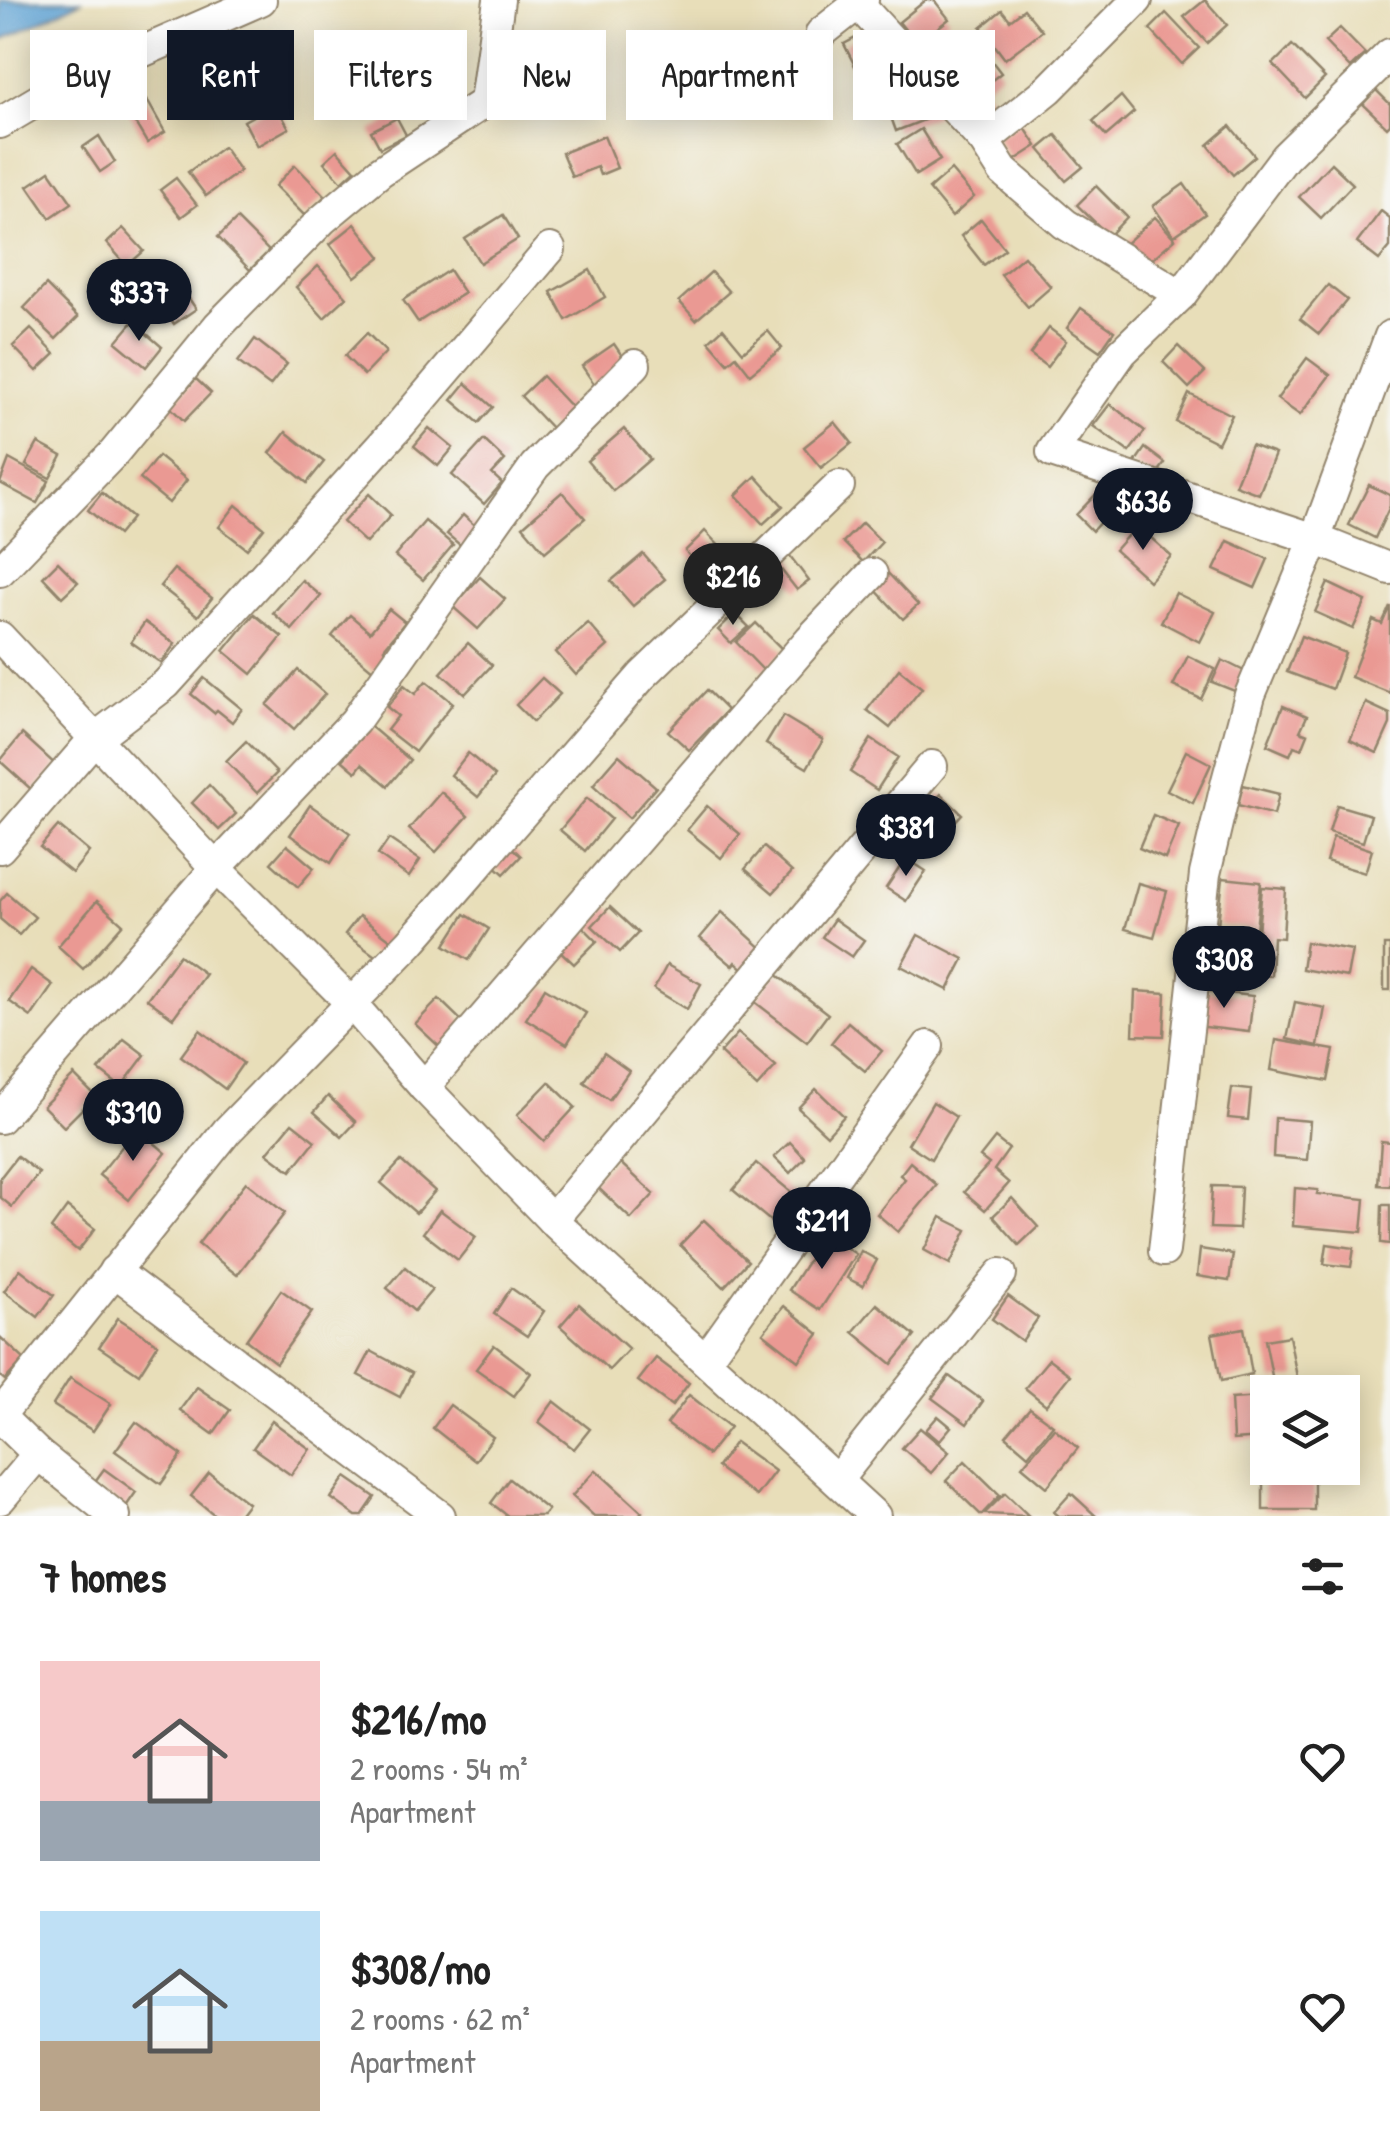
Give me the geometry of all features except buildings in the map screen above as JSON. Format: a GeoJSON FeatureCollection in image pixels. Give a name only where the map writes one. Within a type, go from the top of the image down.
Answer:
{"type":"FeatureCollection","features":[{"type":"Feature","properties":{"kind":"street"},"geometry":{"type":"LineString","coordinates":[[0,123],[59,88],[261,0]]}},
{"type":"Feature","properties":{"kind":"street"},"geometry":{"type":"LineString","coordinates":[[0,571],[113,454],[218,326],[322,220],[381,171],[486,102],[498,0]]}},
{"type":"Feature","properties":{"kind":"street"},"geometry":{"type":"LineString","coordinates":[[984,142],[1048,89],[1137,0]]}},
{"type":"Feature","properties":{"kind":"street"},"geometry":{"type":"LineString","coordinates":[[825,30],[860,2],[984,142],[1002,171],[1065,224],[1181,295]]}},
{"type":"Feature","properties":{"kind":"street"},"geometry":{"type":"LineString","coordinates":[[1390,54],[1284,157],[1181,295],[1122,352],[1052,452],[1315,540],[1390,570]]}},
{"type":"Feature","properties":{"kind":"street"},"geometry":{"type":"LineString","coordinates":[[0,848],[94,739],[166,684],[400,424],[550,249]]}},
{"type":"Feature","properties":{"kind":"street"},"geometry":{"type":"LineString","coordinates":[[1164,1251],[1205,874],[1250,695],[1315,540],[1390,336]]}},
{"type":"Feature","properties":{"kind":"street"},"geometry":{"type":"LineString","coordinates":[[0,1118],[216,868],[355,721],[534,466],[635,366]]}},
{"type":"Feature","properties":{"kind":"street"},"geometry":{"type":"LineString","coordinates":[[115,1516],[38,1454],[0,1416],[227,1131],[410,942],[642,676],[839,486]]}},
{"type":"Feature","properties":{"kind":"street"},"geometry":{"type":"LineString","coordinates":[[424,1087],[797,654],[872,574]]}},
{"type":"Feature","properties":{"kind":"street"},"geometry":{"type":"LineString","coordinates":[[0,637],[216,868],[351,1003],[424,1087],[552,1220],[875,1516]]}},
{"type":"Feature","properties":{"kind":"street"},"geometry":{"type":"LineString","coordinates":[[552,1220],[932,766]]}},
{"type":"Feature","properties":{"kind":"street"},"geometry":{"type":"LineString","coordinates":[[706,1359],[928,1046]]}},
{"type":"Feature","properties":{"kind":"street"},"geometry":{"type":"LineString","coordinates":[[114,1270],[440,1516]]}},
{"type":"Feature","properties":{"kind":"street"},"geometry":{"type":"LineString","coordinates":[[837,1480],[1001,1274]]}},
{"type":"Feature","properties":{"kind":"street"},"geometry":{"type":"LineString","coordinates":[[0,1499],[38,1454]]}},
{"type":"Feature","properties":{"kind":"water"},"geometry":{"type":"Polygon","coordinates":[[[0,0],[83,0],[0,41],[0,0]]]}}]}
